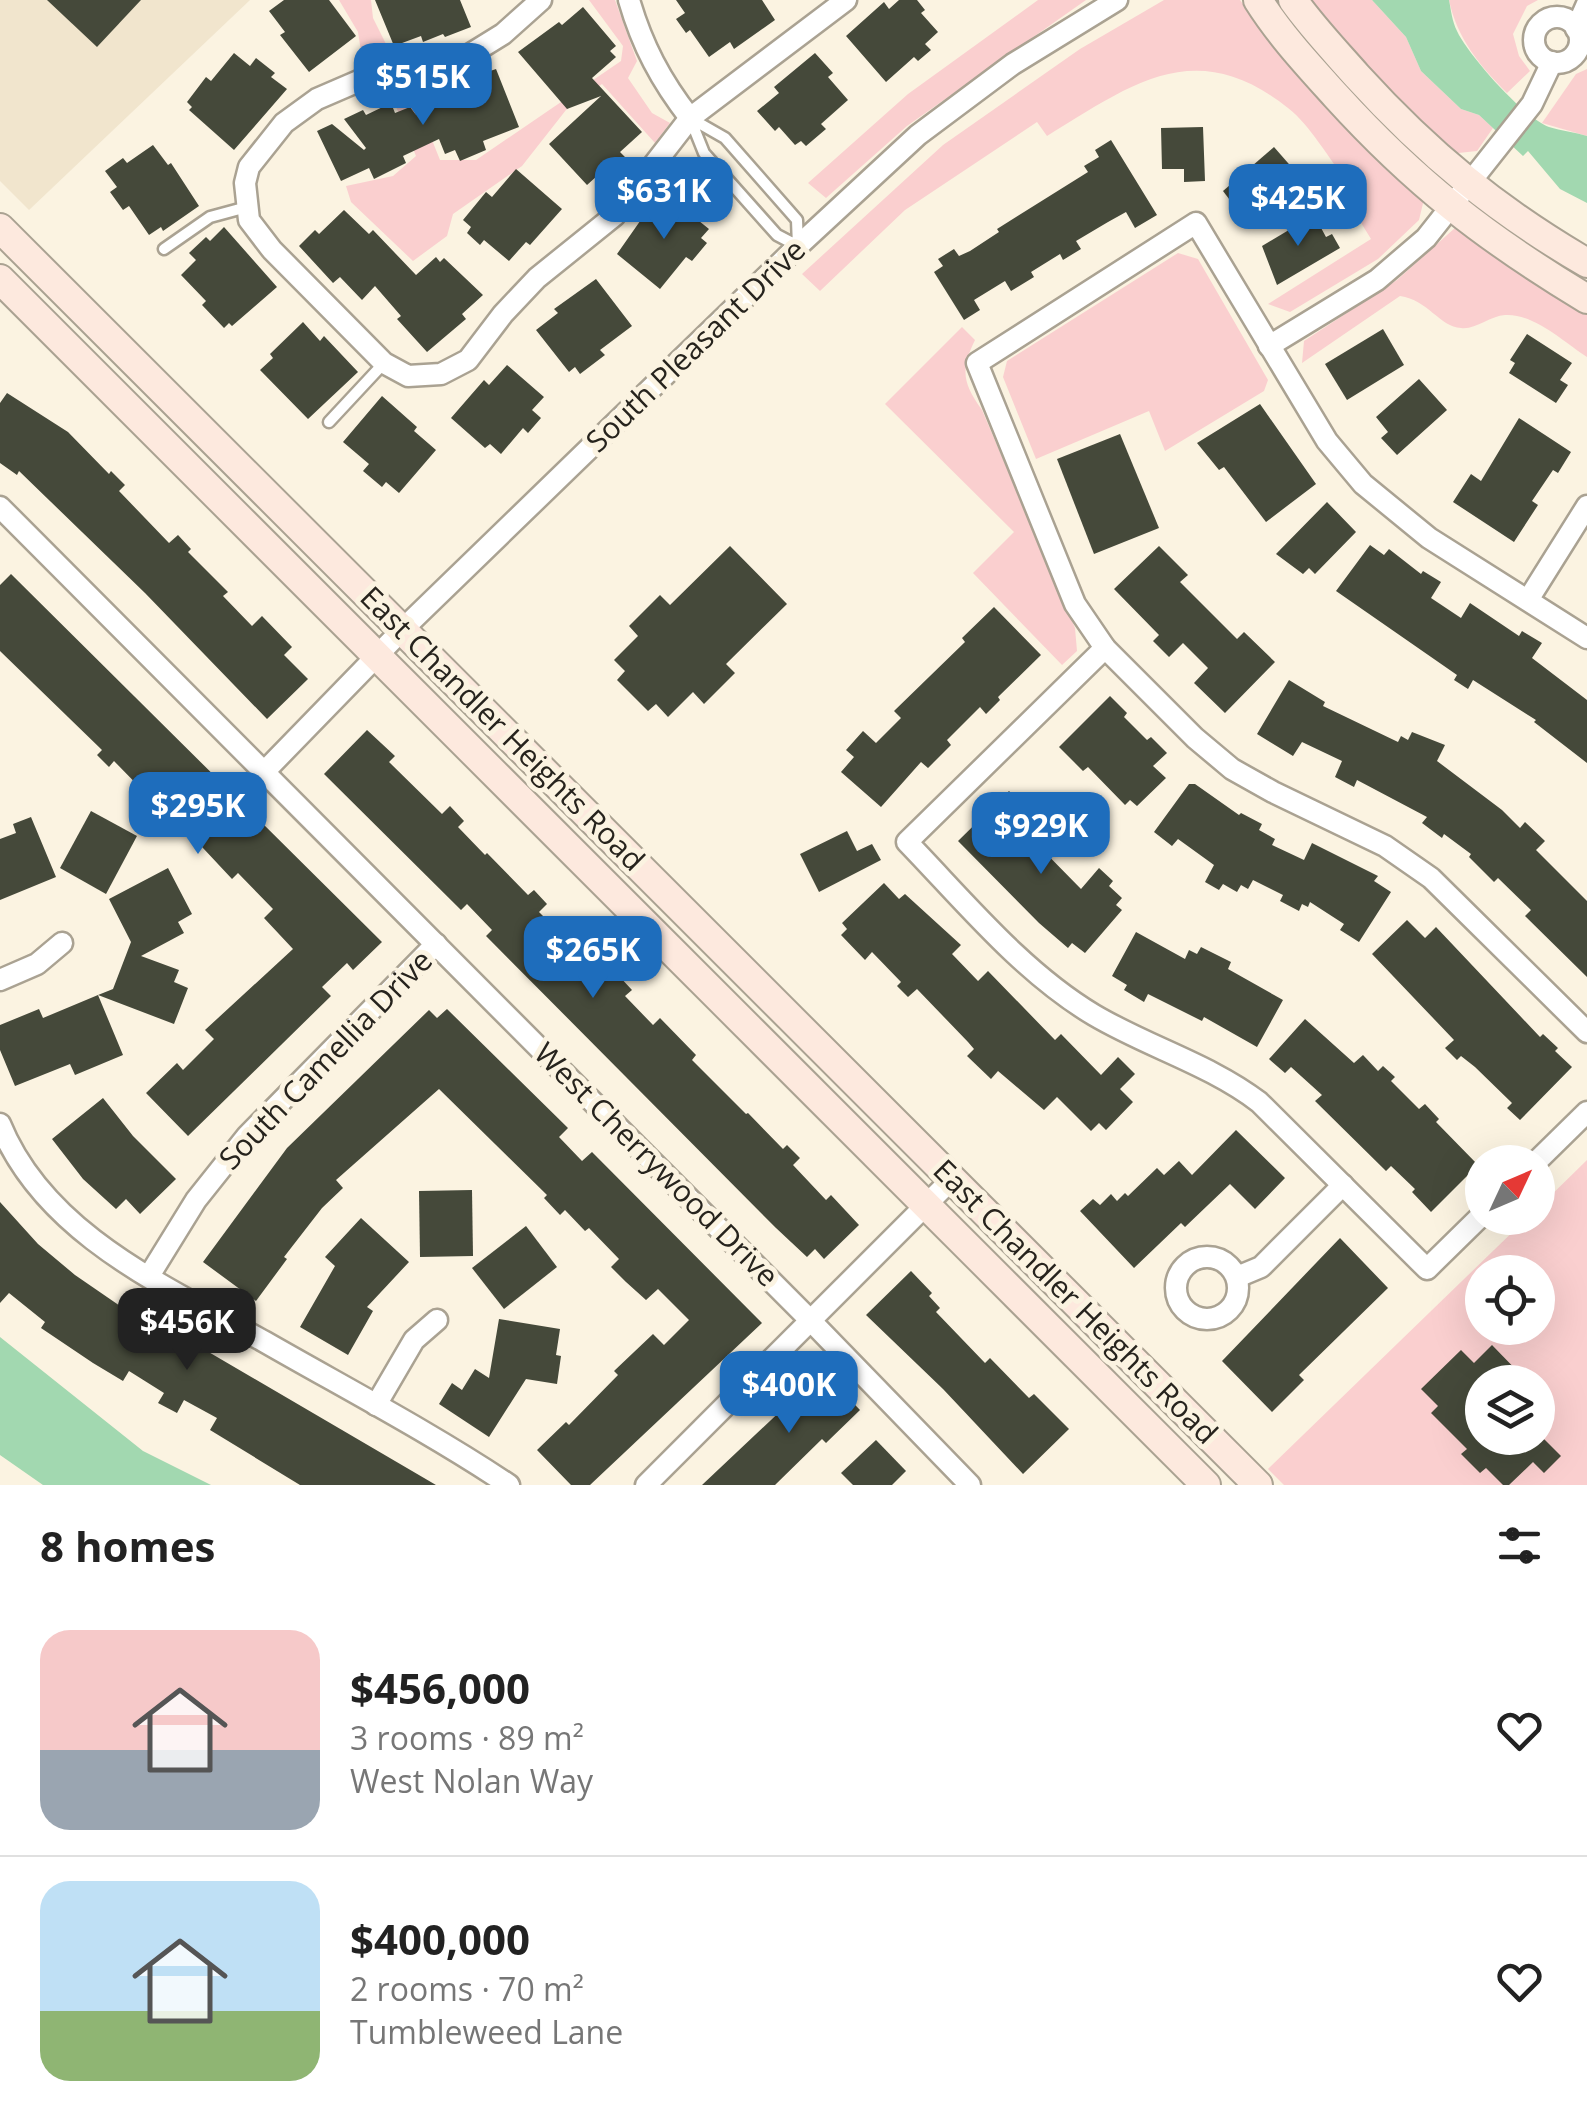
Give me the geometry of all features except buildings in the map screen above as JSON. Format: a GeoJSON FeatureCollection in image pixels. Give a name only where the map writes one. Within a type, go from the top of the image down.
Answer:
{"type":"FeatureCollection","features":[{"type":"Feature","properties":{"kind":"main road"},"geometry":{"type":"LineString","coordinates":[[1258,0],[1311,69],[1389,154],[1450,208],[1512,253],[1587,299]]}},
{"type":"Feature","properties":{"kind":"main road"},"geometry":{"type":"LineString","coordinates":[[1292,0],[1409,133],[1468,184],[1528,228],[1587,263]]}},
{"type":"Feature","properties":{"kind":"main road","name":"East Chandler Heights Road"},"geometry":{"type":"LineString","coordinates":[[0,228],[1258,1485]]}},
{"type":"Feature","properties":{"kind":"main road","name":"East Chandler Heights Road"},"geometry":{"type":"LineString","coordinates":[[0,279],[1206,1485]]}},
{"type":"Feature","properties":{"kind":"street"},"geometry":{"type":"LineString","coordinates":[[541,0],[503,34],[469,55],[438,66],[368,77],[317,98],[284,123],[258,152],[244,182],[249,220],[272,250],[384,364],[408,376],[441,374],[468,360],[538,278],[614,216],[690,118],[846,0]]}},
{"type":"Feature","properties":{"kind":"street"},"geometry":{"type":"LineString","coordinates":[[629,0],[641,42],[667,89],[690,118]]}},
{"type":"Feature","properties":{"kind":"street","name":"South Pleasant Drive"},"geometry":{"type":"LineString","coordinates":[[264,772],[403,629],[798,246],[918,136],[1013,64],[1117,0]]}},
{"type":"Feature","properties":{"kind":"street"},"geometry":{"type":"LineString","coordinates":[[1576,29],[1587,4]]}},
{"type":"Feature","properties":{"kind":"street"},"geometry":{"type":"LineString","coordinates":[[1557,9],[1576,29],[1579,44],[1573,57],[1552,62],[1540,55],[1534,42],[1542,23],[1557,9]]}},
{"type":"Feature","properties":{"kind":"street"},"geometry":{"type":"LineString","coordinates":[[1270,346],[1377,280],[1426,238],[1532,104],[1552,62]]}},
{"type":"Feature","properties":{"kind":"street"},"geometry":{"type":"LineString","coordinates":[[1587,638],[1429,538],[1364,484],[1327,441],[1196,223],[977,362],[1074,604],[1105,648],[1232,769],[1386,846],[1431,878],[1587,1032]]}},
{"type":"Feature","properties":{"kind":"street"},"geometry":{"type":"LineString","coordinates":[[1528,600],[1587,506]]}},
{"type":"Feature","properties":{"kind":"street","name":"West Cherrywood Drive"},"geometry":{"type":"LineString","coordinates":[[0,508],[970,1485]]}},
{"type":"Feature","properties":{"kind":"street"},"geometry":{"type":"LineString","coordinates":[[1105,648],[907,842],[1045,981],[1097,1017],[1243,1090],[1427,1269],[1465,1231]]}},
{"type":"Feature","properties":{"kind":"street"},"geometry":{"type":"LineString","coordinates":[[0,980],[37,964],[62,943]]}},
{"type":"Feature","properties":{"kind":"street","name":"South Camellia Drive"},"geometry":{"type":"LineString","coordinates":[[149,1276],[196,1200],[246,1136],[436,944]]}},
{"type":"Feature","properties":{"kind":"street"},"geometry":{"type":"LineString","coordinates":[[1553,1145],[1587,1112]]}},
{"type":"Feature","properties":{"kind":"street"},"geometry":{"type":"LineString","coordinates":[[0,1124],[6,1139],[48,1199],[90,1238],[509,1485]]}},
{"type":"Feature","properties":{"kind":"street"},"geometry":{"type":"LineString","coordinates":[[646,1485],[952,1179]]}},
{"type":"Feature","properties":{"kind":"street"},"geometry":{"type":"LineString","coordinates":[[1237,1277],[1261,1267],[1343,1185]]}},
{"type":"Feature","properties":{"kind":"street"},"geometry":{"type":"LineString","coordinates":[[376,1405],[414,1340],[436,1320]]}},
{"type":"Feature","properties":{"kind":"lane"},"geometry":{"type":"LineString","coordinates":[[690,118],[725,138],[797,220],[798,246],[777,235],[704,153],[690,118]]}},
{"type":"Feature","properties":{"kind":"lane"},"geometry":{"type":"LineString","coordinates":[[720,171],[739,154]]}},
{"type":"Feature","properties":{"kind":"lane"},"geometry":{"type":"LineString","coordinates":[[164,250],[210,217],[248,206]]}},
{"type":"Feature","properties":{"kind":"lane"},"geometry":{"type":"LineString","coordinates":[[329,422],[384,364]]}},
{"type":"Feature","properties":{"kind":"shaded area"},"geometry":{"type":"Polygon","coordinates":[[[0,0],[250,0],[29,210],[0,181],[0,0]]]}},
{"type":"Feature","properties":{"kind":"shaded area"},"geometry":{"type":"Polygon","coordinates":[[[339,0],[371,0],[373,18],[392,56],[363,64],[358,32],[339,0]]]}},
{"type":"Feature","properties":{"kind":"shaded area"},"geometry":{"type":"Polygon","coordinates":[[[589,0],[615,0],[637,61],[628,78],[652,113],[670,123],[655,143],[602,84],[566,110],[522,166],[453,214],[447,236],[413,261],[351,202],[346,186],[393,176],[416,156],[388,87],[410,85],[440,160],[476,160],[621,61],[623,46],[589,0]]]}},
{"type":"Feature","properties":{"kind":"shaded area"},"geometry":{"type":"Polygon","coordinates":[[[1038,0],[1086,0],[907,126],[826,198],[808,183],[908,94],[1038,0]]]}},
{"type":"Feature","properties":{"kind":"shaded area"},"geometry":{"type":"Polygon","coordinates":[[[1164,0],[1240,0],[1327,104],[1424,199],[1419,220],[1378,259],[1290,312],[1268,304],[1371,239],[1339,187],[1347,181],[1296,115],[1254,86],[1223,74],[1193,71],[1164,75],[1136,85],[1047,136],[1037,122],[905,210],[820,291],[802,274],[943,145],[1080,49],[1164,0]]]}},
{"type":"Feature","properties":{"kind":"shaded area"},"geometry":{"type":"Polygon","coordinates":[[[1304,0],[1372,0],[1406,37],[1421,71],[1461,109],[1479,115],[1493,128],[1477,151],[1449,154],[1379,88],[1304,0]]]}},
{"type":"Feature","properties":{"kind":"shaded area"},"geometry":{"type":"Polygon","coordinates":[[[1372,0],[1449,0],[1463,42],[1512,99],[1549,127],[1587,136],[1587,203],[1560,189],[1528,151],[1523,156],[1479,115],[1461,109],[1421,71],[1406,37],[1372,0]]]}},
{"type":"Feature","properties":{"kind":"shaded area"},"geometry":{"type":"Polygon","coordinates":[[[1449,0],[1538,0],[1527,6],[1513,34],[1519,56],[1530,71],[1507,93],[1470,50],[1449,0]]]}},
{"type":"Feature","properties":{"kind":"shaded area"},"geometry":{"type":"Polygon","coordinates":[[[1587,69],[1587,136],[1542,123],[1576,74],[1587,69]]]}},
{"type":"Feature","properties":{"kind":"shaded area"},"geometry":{"type":"Polygon","coordinates":[[[1456,227],[1587,312],[1587,357],[1527,319],[1505,315],[1472,327],[1453,327],[1410,298],[1400,296],[1302,363],[1304,341],[1397,280],[1456,227]]]}},
{"type":"Feature","properties":{"kind":"shaded area"},"geometry":{"type":"Polygon","coordinates":[[[1178,253],[1198,259],[1268,380],[1264,391],[1165,451],[1149,411],[1036,459],[1003,377],[1007,361],[1178,253]]]}},
{"type":"Feature","properties":{"kind":"shaded area"},"geometry":{"type":"Polygon","coordinates":[[[962,327],[975,340],[967,360],[967,384],[982,410],[1075,628],[1077,651],[1062,665],[973,573],[1014,532],[885,404],[962,327]]]}},
{"type":"Feature","properties":{"kind":"shaded area"},"geometry":{"type":"Polygon","coordinates":[[[1587,1160],[1587,1485],[1284,1485],[1268,1469],[1465,1278],[1465,1345],[1555,1345],[1555,1255],[1489,1255],[1509,1235],[1555,1235],[1555,1191],[1587,1160]]]}},
{"type":"Feature","properties":{"kind":"shaded area"},"geometry":{"type":"Polygon","coordinates":[[[0,1337],[143,1451],[211,1485],[43,1485],[0,1455],[0,1337]]]}}]}
